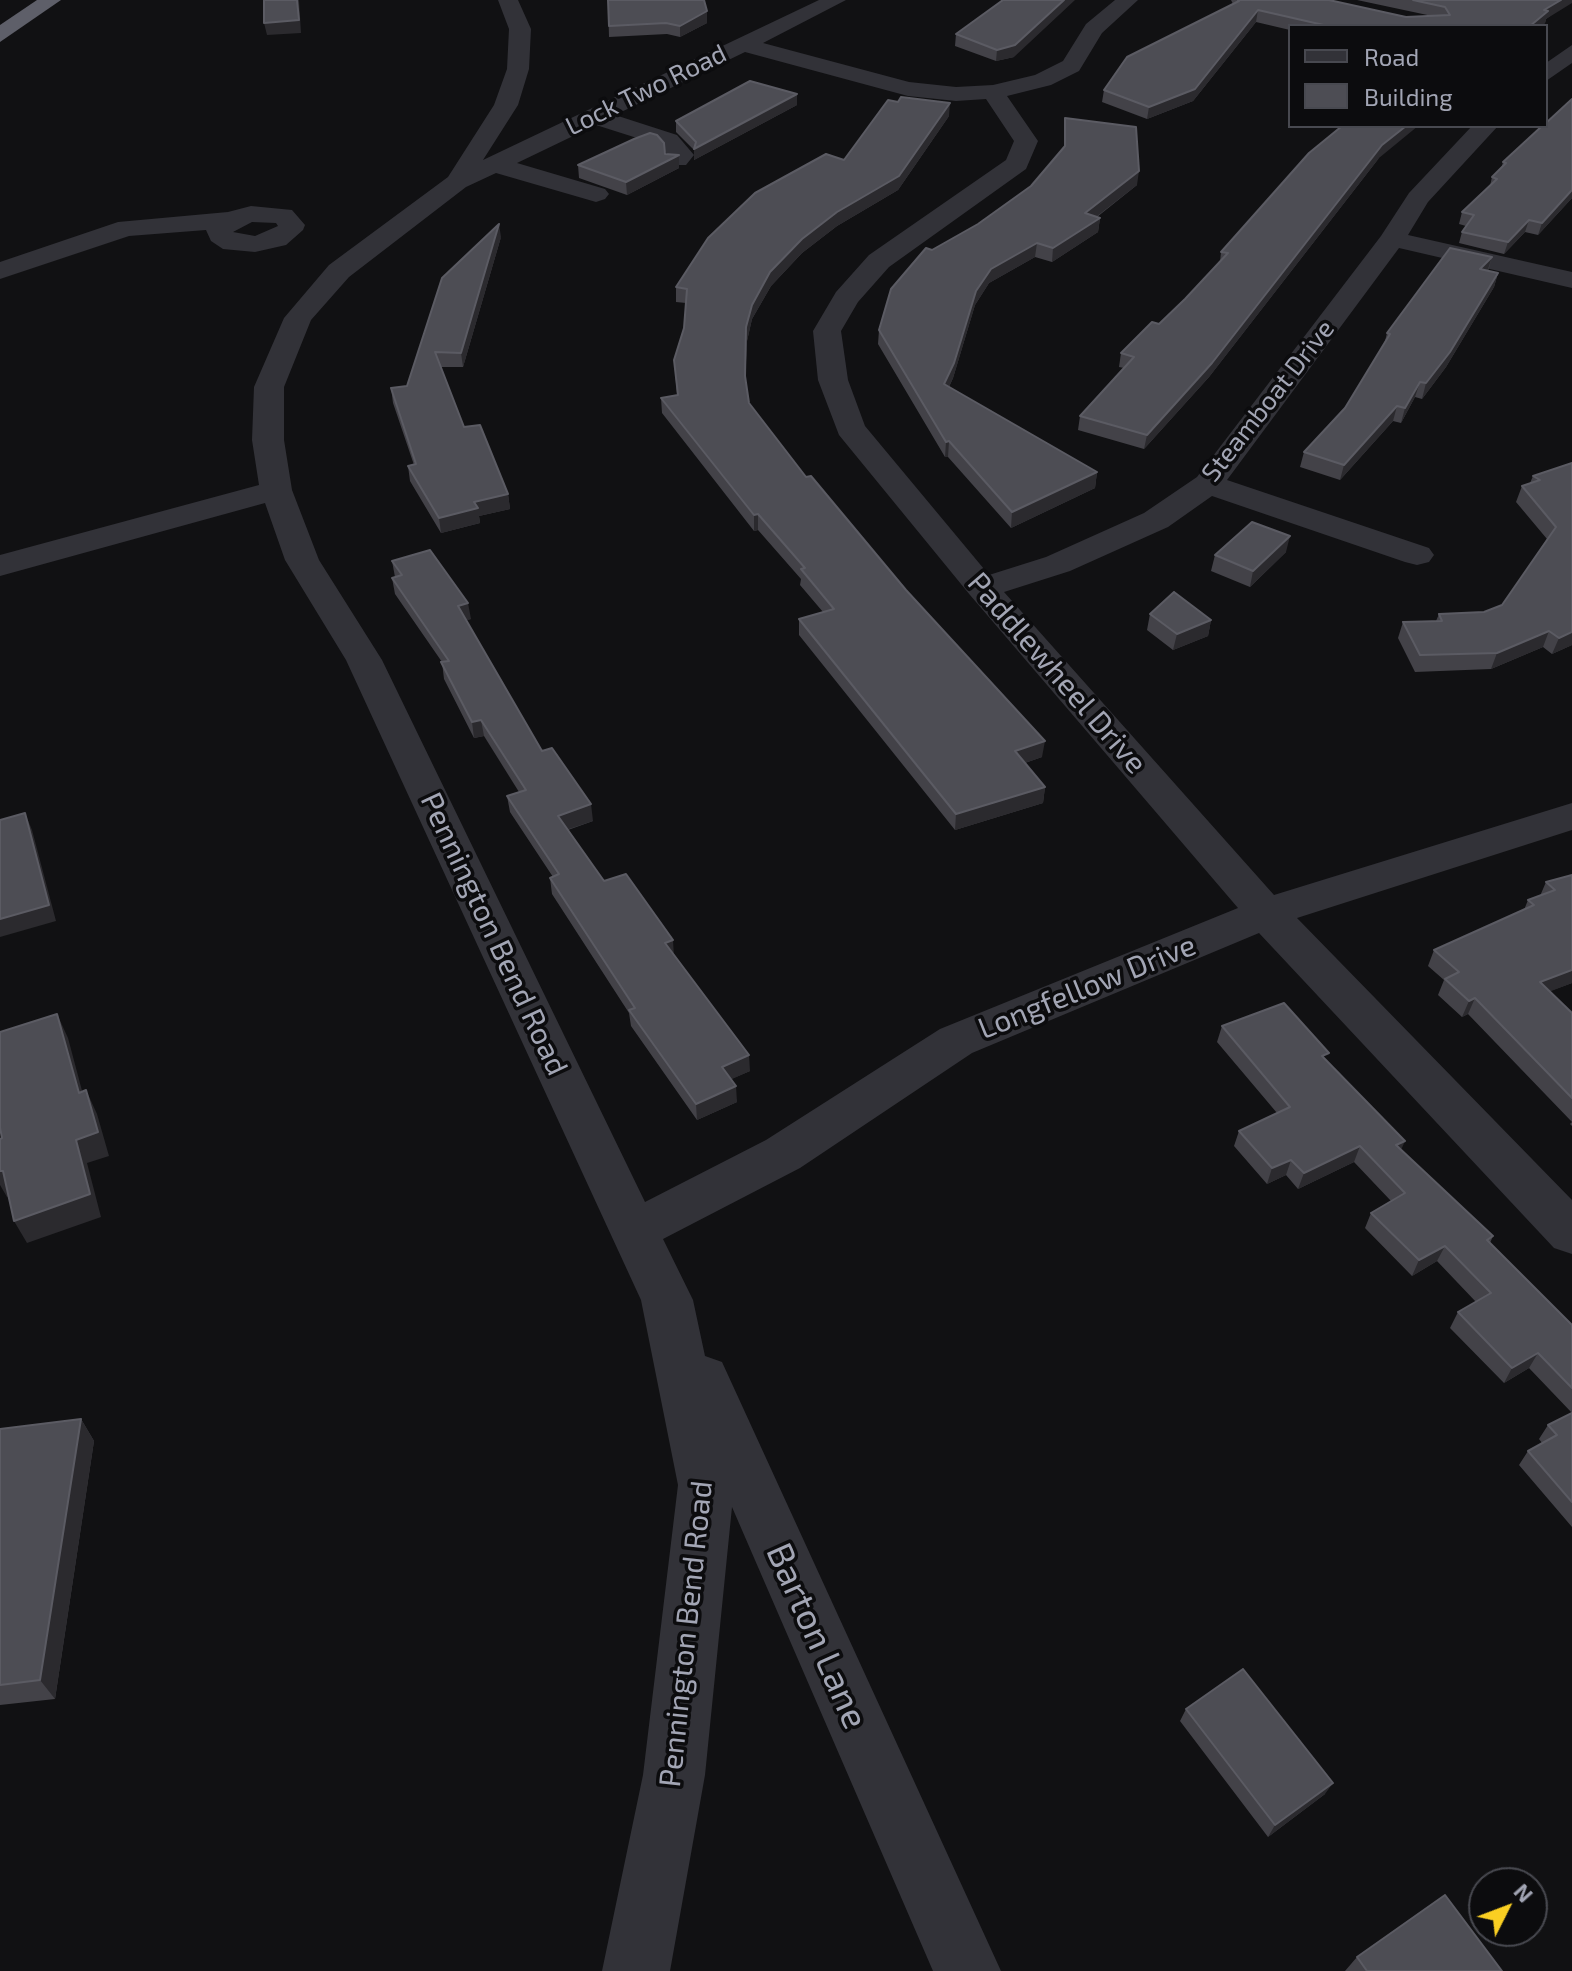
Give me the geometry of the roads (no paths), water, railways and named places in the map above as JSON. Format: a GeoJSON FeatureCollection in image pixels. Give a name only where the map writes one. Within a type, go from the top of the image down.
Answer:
{"type":"FeatureCollection","features":[{"type":"Feature","properties":{"kind":"highway"},"geometry":{"type":"LineString","coordinates":[[0,35],[51,0]]}},
{"type":"Feature","properties":{"kind":"street","name":"Pennington Bend Road"},"geometry":{"type":"LineString","coordinates":[[508,0],[520,29],[518,69],[476,173],[339,271],[298,318],[269,387],[268,440],[276,490],[302,560],[364,660],[667,1300],[706,1485],[674,1775],[636,1971]]}},
{"type":"Feature","properties":{"kind":"street","name":"Lock Two Road"},"geometry":{"type":"LineString","coordinates":[[476,173],[836,0]]}},
{"type":"Feature","properties":{"kind":"street"},"geometry":{"type":"LineString","coordinates":[[740,44],[908,89],[956,94],[993,92],[1043,80],[1071,66],[1094,29],[1128,0]]}},
{"type":"Feature","properties":{"kind":"street"},"geometry":{"type":"LineString","coordinates":[[1548,72],[1564,54]]}},
{"type":"Feature","properties":{"kind":"street","name":"Paddlewheel Drive"},"geometry":{"type":"LineString","coordinates":[[993,92],[1026,141],[1017,164],[879,261],[846,298],[827,331],[833,380],[850,428],[982,588],[1266,913],[1572,1233]]}},
{"type":"Feature","properties":{"kind":"street"},"geometry":{"type":"LineString","coordinates":[[593,116],[668,140],[682,155],[677,160]]}},
{"type":"Feature","properties":{"kind":"street","name":"Steamboat Drive"},"geometry":{"type":"LineString","coordinates":[[982,588],[1058,564],[1156,520],[1208,484],[1392,239],[1418,198],[1461,148],[1484,128]]}},
{"type":"Feature","properties":{"kind":"street"},"geometry":{"type":"LineString","coordinates":[[476,173],[596,194]]}},
{"type":"Feature","properties":{"kind":"street"},"geometry":{"type":"LineString","coordinates":[[0,271],[59,248],[127,228],[230,220]]}},
{"type":"Feature","properties":{"kind":"street"},"geometry":{"type":"LineString","coordinates":[[1392,239],[1572,280]]}},
{"type":"Feature","properties":{"kind":"street"},"geometry":{"type":"LineString","coordinates":[[1208,484],[1417,555]]}},
{"type":"Feature","properties":{"kind":"street"},"geometry":{"type":"LineString","coordinates":[[0,566],[276,490]]}},
{"type":"Feature","properties":{"kind":"street","name":"Longfellow Drive"},"geometry":{"type":"LineString","coordinates":[[634,1231],[783,1154],[956,1041],[1266,913],[1572,816]]}},
{"type":"Feature","properties":{"kind":"street","name":"Barton Lane"},"geometry":{"type":"LineString","coordinates":[[667,1300],[967,1971]]}}]}
